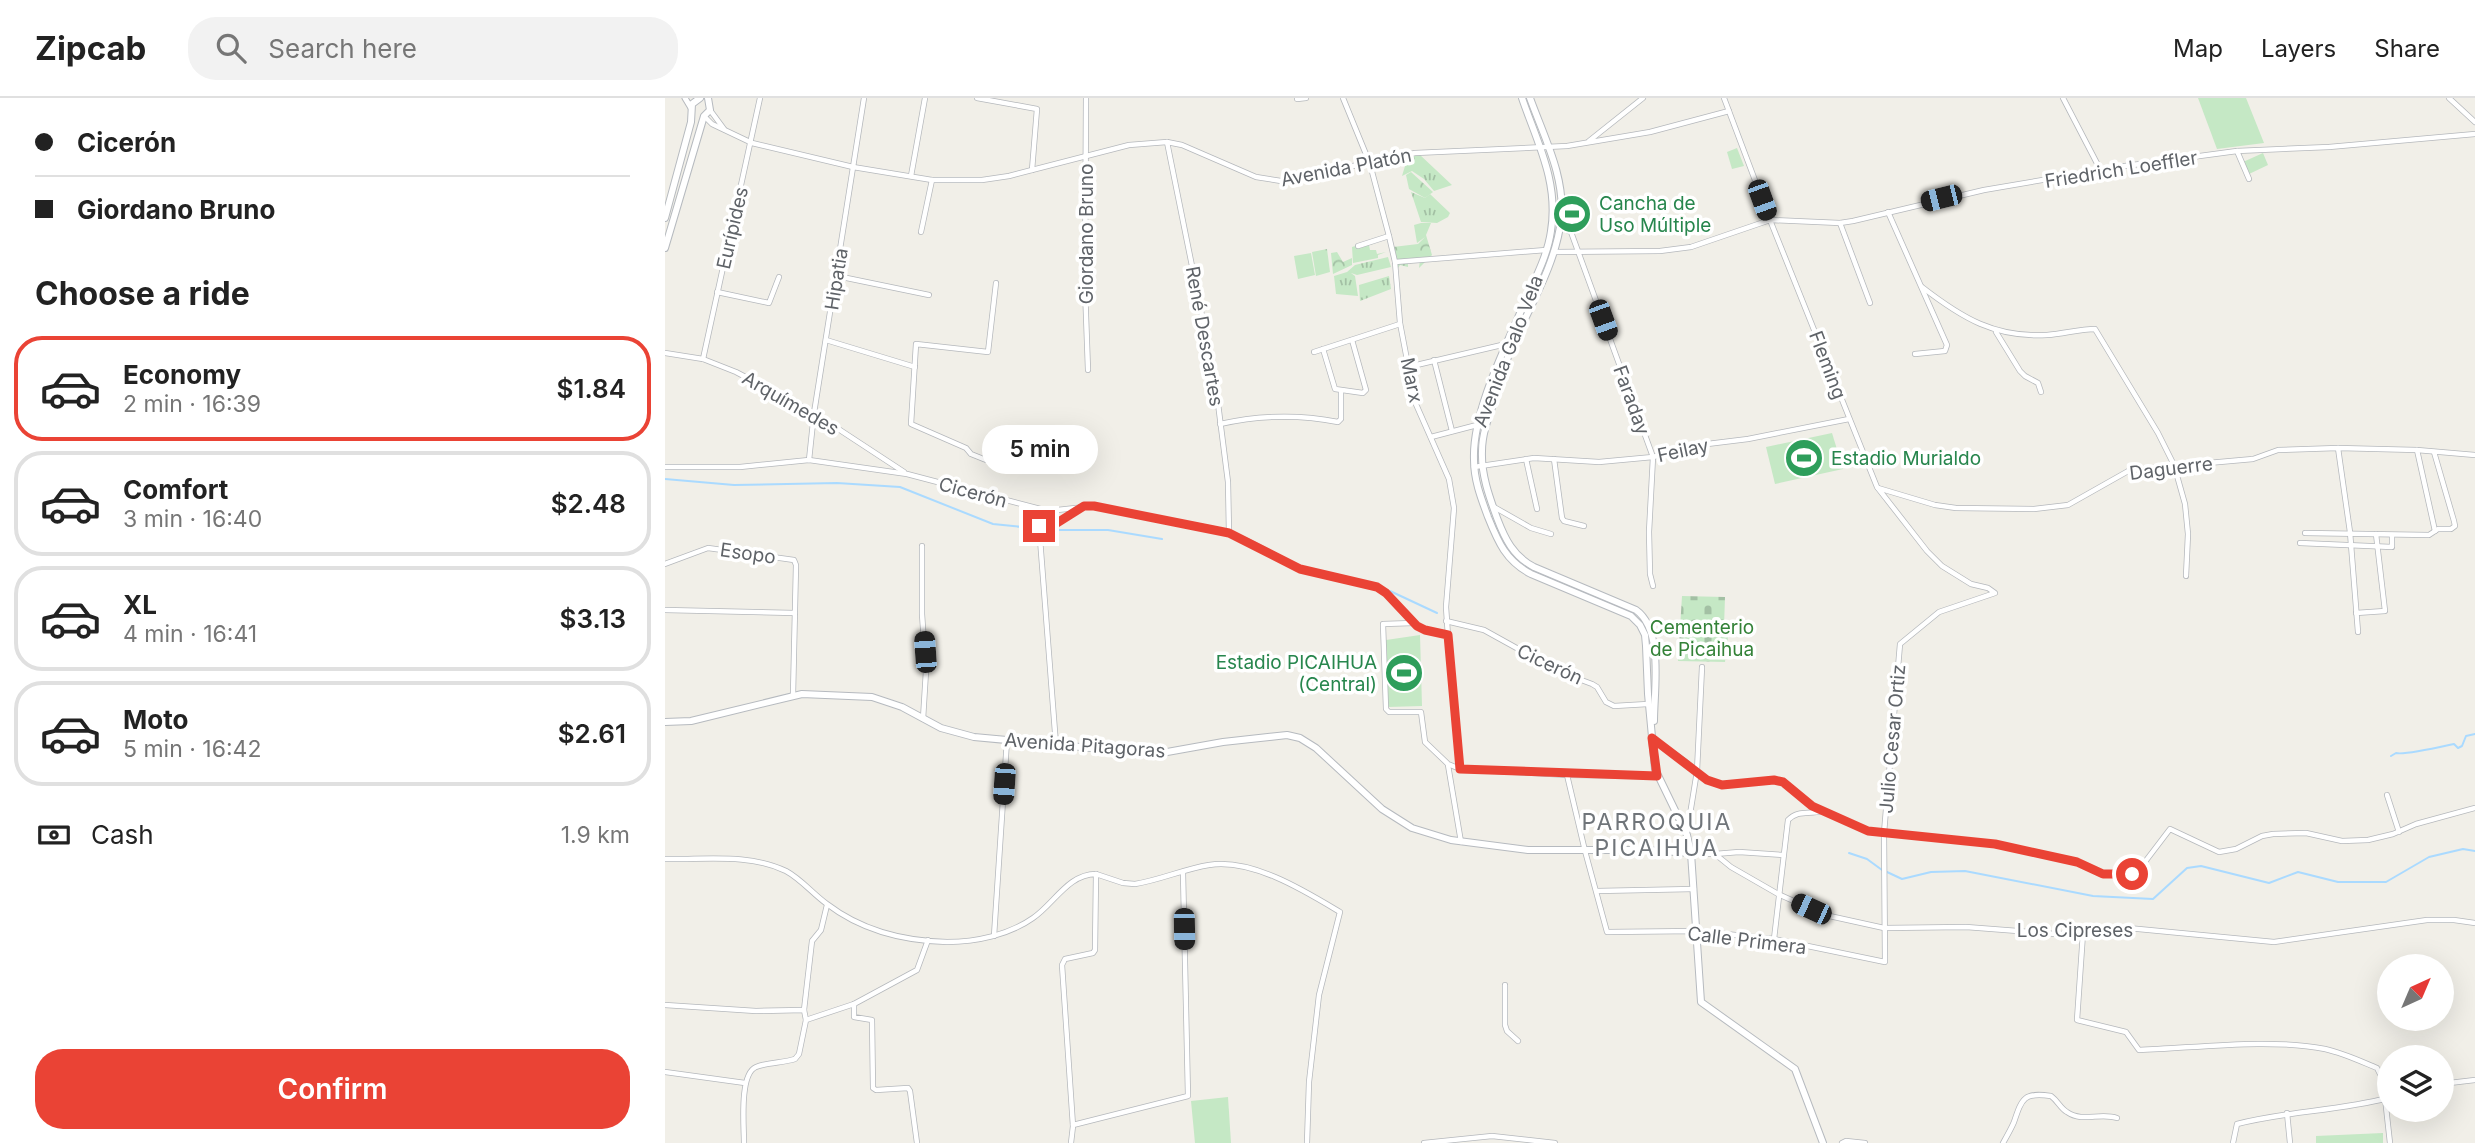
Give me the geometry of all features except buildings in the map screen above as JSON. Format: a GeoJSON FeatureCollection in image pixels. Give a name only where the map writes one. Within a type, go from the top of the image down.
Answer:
{"type":"FeatureCollection","features":[{"type":"Feature","properties":{"kind":"main road","name":"Avenida Galo Vela"},"geometry":{"type":"LineString","coordinates":[[1522,98],[1545,148],[1551,180],[1553,200],[1550,251]]}},
{"type":"Feature","properties":{"kind":"main road","name":"Avenida Galo Vela"},"geometry":{"type":"LineString","coordinates":[[1530,98],[1560,188],[1560,228],[1477,425],[1474,467],[1479,492],[1497,539],[1509,559],[1531,574],[1632,616],[1640,625],[1645,635],[1651,734],[1657,776],[1687,835],[1691,853],[1701,1002],[1795,1069],[1819,1127],[1821,1143]]}},
{"type":"Feature","properties":{"kind":"main road"},"geometry":{"type":"LineString","coordinates":[[665,218],[695,100],[708,100],[710,110],[704,116],[665,248]]}},
{"type":"Feature","properties":{"kind":"main road"},"geometry":{"type":"LineString","coordinates":[[692,110],[696,116],[704,116]]}},
{"type":"Feature","properties":{"kind":"main road","name":"Avenida Galo Vela"},"geometry":{"type":"LineString","coordinates":[[1510,344],[1482,440],[1482,466],[1493,507],[1506,540],[1525,561],[1636,610],[1647,621],[1654,637],[1654,724],[1651,734]]}},
{"type":"Feature","properties":{"kind":"main road","name":"Avenida Pitagoras"},"geometry":{"type":"LineString","coordinates":[[665,722],[691,721],[802,694],[872,697],[902,707],[956,733],[1056,745],[1161,754],[1223,742],[1287,736],[1300,738],[1316,748],[1382,809],[1412,828],[1461,842],[1528,850],[1646,850],[1691,853]]}},
{"type":"Feature","properties":{"kind":"street"},"geometry":{"type":"LineString","coordinates":[[685,98],[692,110]]}},
{"type":"Feature","properties":{"kind":"street","name":"Eurípides"},"geometry":{"type":"LineString","coordinates":[[703,359],[760,98]]}},
{"type":"Feature","properties":{"kind":"street","name":"Hipatia"},"geometry":{"type":"LineString","coordinates":[[809,460],[863,98]]}},
{"type":"Feature","properties":{"kind":"street"},"geometry":{"type":"LineString","coordinates":[[911,177],[925,98]]}},
{"type":"Feature","properties":{"kind":"street"},"geometry":{"type":"LineString","coordinates":[[977,98],[1037,109],[1032,170]]}},
{"type":"Feature","properties":{"kind":"street","name":"Giordano Bruno"},"geometry":{"type":"LineString","coordinates":[[1086,98],[1085,288],[1088,370]]}},
{"type":"Feature","properties":{"kind":"street"},"geometry":{"type":"LineString","coordinates":[[1297,99],[1306,98]]}},
{"type":"Feature","properties":{"kind":"street","name":"Marx"},"geometry":{"type":"LineString","coordinates":[[1343,98],[1370,164],[1389,236],[1395,262],[1400,323],[1415,402],[1449,479],[1454,508],[1446,621],[1460,769]]}},
{"type":"Feature","properties":{"kind":"street"},"geometry":{"type":"LineString","coordinates":[[1588,142],[1643,98]]}},
{"type":"Feature","properties":{"kind":"street","name":"Fleming"},"geometry":{"type":"LineString","coordinates":[[1724,98],[1877,487],[1942,566],[1971,584],[1988,588],[1995,593],[1939,612],[1900,644]]}},
{"type":"Feature","properties":{"kind":"street"},"geometry":{"type":"LineString","coordinates":[[2063,98],[2101,171]]}},
{"type":"Feature","properties":{"kind":"street"},"geometry":{"type":"LineString","coordinates":[[2449,98],[2475,122]]}},
{"type":"Feature","properties":{"kind":"street","name":"Avenida Platón"},"geometry":{"type":"LineString","coordinates":[[710,110],[725,130]]}},
{"type":"Feature","properties":{"kind":"street","name":"Avenida Platón"},"geometry":{"type":"LineString","coordinates":[[704,116],[712,124],[752,143],[853,167],[932,180],[982,180],[1137,144],[1167,142],[1182,145],[1269,180],[1292,181],[1415,153],[1545,148],[1588,142],[1650,132],[1729,111]]}},
{"type":"Feature","properties":{"kind":"street","name":"Friedrich Loeffler"},"geometry":{"type":"LineString","coordinates":[[1770,220],[1840,223],[1984,190],[2237,151],[2342,146],[2475,134]]}},
{"type":"Feature","properties":{"kind":"street","name":"René Descartes"},"geometry":{"type":"LineString","coordinates":[[1167,142],[1207,334],[1230,507],[1229,533]]}},
{"type":"Feature","properties":{"kind":"street"},"geometry":{"type":"LineString","coordinates":[[2237,151],[2249,179]]}},
{"type":"Feature","properties":{"kind":"street"},"geometry":{"type":"LineString","coordinates":[[921,232],[932,180]]}},
{"type":"Feature","properties":{"kind":"street"},"geometry":{"type":"LineString","coordinates":[[1888,212],[1948,347],[1945,351],[1915,354]]}},
{"type":"Feature","properties":{"kind":"street"},"geometry":{"type":"LineString","coordinates":[[1395,262],[1550,251],[1660,251],[1691,247],[1770,220]]}},
{"type":"Feature","properties":{"kind":"street"},"geometry":{"type":"LineString","coordinates":[[1840,223],[1870,303]]}},
{"type":"Feature","properties":{"kind":"street","name":"Faraday"},"geometry":{"type":"LineString","coordinates":[[1560,228],[1571,232],[1653,457],[1649,532],[1650,574],[1653,586]]}},
{"type":"Feature","properties":{"kind":"street"},"geometry":{"type":"LineString","coordinates":[[1358,246],[1389,236]]}},
{"type":"Feature","properties":{"kind":"street"},"geometry":{"type":"LineString","coordinates":[[837,276],[929,295]]}},
{"type":"Feature","properties":{"kind":"street"},"geometry":{"type":"LineString","coordinates":[[717,292],[769,303],[779,277]]}},
{"type":"Feature","properties":{"kind":"street"},"geometry":{"type":"LineString","coordinates":[[986,460],[971,454],[966,448],[911,424],[916,344],[988,352],[996,283]]}},
{"type":"Feature","properties":{"kind":"street"},"geometry":{"type":"LineString","coordinates":[[1922,288],[1950,307],[1996,331],[2036,335],[2095,329],[2158,433],[2173,465],[2186,514],[2186,576]]}},
{"type":"Feature","properties":{"kind":"street"},"geometry":{"type":"LineString","coordinates":[[1314,352],[1400,323]]}},
{"type":"Feature","properties":{"kind":"street"},"geometry":{"type":"LineString","coordinates":[[1996,331],[2021,371],[2038,383],[2041,392]]}},
{"type":"Feature","properties":{"kind":"street"},"geometry":{"type":"LineString","coordinates":[[826,340],[915,367]]}},
{"type":"Feature","properties":{"kind":"street"},"geometry":{"type":"LineString","coordinates":[[1323,349],[1335,389],[1363,393],[1366,390],[1352,340]]}},
{"type":"Feature","properties":{"kind":"street"},"geometry":{"type":"LineString","coordinates":[[1408,367],[1510,344]]}},
{"type":"Feature","properties":{"kind":"street","name":"Arquímedes"},"geometry":{"type":"LineString","coordinates":[[665,353],[703,359],[736,372],[814,413],[907,474]]}},
{"type":"Feature","properties":{"kind":"street"},"geometry":{"type":"LineString","coordinates":[[1434,360],[1451,430]]}},
{"type":"Feature","properties":{"kind":"street"},"geometry":{"type":"LineString","coordinates":[[1220,424],[1266,415],[1338,422],[1341,419],[1341,391]]}},
{"type":"Feature","properties":{"kind":"street","name":"Feilay"},"geometry":{"type":"LineString","coordinates":[[1474,467],[1526,459],[1599,462],[1653,457],[1691,446],[1748,439],[1849,419]]}},
{"type":"Feature","properties":{"kind":"street"},"geometry":{"type":"LineString","coordinates":[[1431,437],[1477,425]]}},
{"type":"Feature","properties":{"kind":"street"},"geometry":{"type":"LineString","coordinates":[[2338,448],[2350,532],[2358,632]]}},
{"type":"Feature","properties":{"kind":"street","name":"Daguerre"},"geometry":{"type":"LineString","coordinates":[[1877,487],[1935,505],[1956,508],[2034,509],[2068,505],[2130,470],[2253,459],[2279,450],[2417,450],[2475,455]]}},
{"type":"Feature","properties":{"kind":"street"},"geometry":{"type":"LineString","coordinates":[[2417,450],[2435,531]]}},
{"type":"Feature","properties":{"kind":"street"},"geometry":{"type":"LineString","coordinates":[[2305,533],[2430,535],[2435,531],[2451,529],[2455,524],[2434,452]]}},
{"type":"Feature","properties":{"kind":"street"},"geometry":{"type":"LineString","coordinates":[[1526,459],[1537,509]]}},
{"type":"Feature","properties":{"kind":"street"},"geometry":{"type":"LineString","coordinates":[[1554,459],[1562,518],[1564,521],[1584,526]]}},
{"type":"Feature","properties":{"kind":"street","name":"Cicerón"},"geometry":{"type":"LineString","coordinates":[[665,467],[740,467],[809,460],[907,474],[1048,511],[1084,506],[1106,508],[1229,533],[1300,569],[1377,587],[1421,628],[1448,635]]}},
{"type":"Feature","properties":{"kind":"street"},"geometry":{"type":"LineString","coordinates":[[1056,745],[1039,526],[1057,523],[1084,506]]}},
{"type":"Feature","properties":{"kind":"street"},"geometry":{"type":"LineString","coordinates":[[1493,507],[1531,528],[1551,534]]}},
{"type":"Feature","properties":{"kind":"street"},"geometry":{"type":"LineString","coordinates":[[2355,613],[2385,611],[2376,534]]}},
{"type":"Feature","properties":{"kind":"street"},"geometry":{"type":"LineString","coordinates":[[2300,543],[2393,546],[2392,535]]}},
{"type":"Feature","properties":{"kind":"street"},"geometry":{"type":"LineString","coordinates":[[922,546],[922,614],[926,671],[923,719]]}},
{"type":"Feature","properties":{"kind":"street","name":"Esopo"},"geometry":{"type":"LineString","coordinates":[[665,564],[708,548],[792,559],[796,565],[796,613]]}},
{"type":"Feature","properties":{"kind":"street"},"geometry":{"type":"LineString","coordinates":[[665,610],[796,613],[793,695]]}},
{"type":"Feature","properties":{"kind":"street","name":"Cicerón"},"geometry":{"type":"LineString","coordinates":[[1446,621],[1484,630],[1550,667],[1592,684],[1597,687],[1606,702],[1614,706],[1649,704]]}},
{"type":"Feature","properties":{"kind":"street"},"geometry":{"type":"LineString","coordinates":[[1414,623],[1383,624],[1386,709],[1389,712],[1420,711],[1423,714],[1425,742],[1448,764],[1460,769],[1567,775],[1657,776]]}},
{"type":"Feature","properties":{"kind":"street","name":"Julio Cesar Ortiz"},"geometry":{"type":"LineString","coordinates":[[1884,928],[1882,865],[1900,644]]}},
{"type":"Feature","properties":{"kind":"street"},"geometry":{"type":"LineString","coordinates":[[1687,835],[1697,771],[1702,667]]}},
{"type":"Feature","properties":{"kind":"street"},"geometry":{"type":"LineString","coordinates":[[1651,734],[1707,780],[1722,785],[1774,780],[1783,782],[1804,801],[1868,831],[1995,844],[2077,862],[2103,874],[2132,874],[2138,871],[2170,829],[2219,852],[2236,849],[2262,836],[2273,834],[2306,833],[2353,841],[2379,838],[2416,824],[2475,808]]}},
{"type":"Feature","properties":{"kind":"street"},"geometry":{"type":"LineString","coordinates":[[994,936],[1007,739]]}},
{"type":"Feature","properties":{"kind":"street"},"geometry":{"type":"LineString","coordinates":[[1448,764],[1461,842]]}},
{"type":"Feature","properties":{"kind":"street"},"geometry":{"type":"LineString","coordinates":[[1567,775],[1584,851],[1597,891],[1694,889]]}},
{"type":"Feature","properties":{"kind":"street"},"geometry":{"type":"LineString","coordinates":[[2387,796],[2399,832]]}},
{"type":"Feature","properties":{"kind":"street"},"geometry":{"type":"LineString","coordinates":[[1774,939],[1788,820],[1803,811],[1823,811]]}},
{"type":"Feature","properties":{"kind":"street"},"geometry":{"type":"LineString","coordinates":[[1691,853],[1783,855]]}},
{"type":"Feature","properties":{"kind":"street","name":"Los Cipreses"},"geometry":{"type":"LineString","coordinates":[[1715,853],[1731,867],[1778,894],[1825,915],[1884,928],[1966,927],[2056,934],[2128,928],[2274,942],[2427,920],[2454,919],[2475,923]]}},
{"type":"Feature","properties":{"kind":"street"},"geometry":{"type":"LineString","coordinates":[[665,859],[740,859],[763,864],[786,871],[827,905],[864,928],[946,942],[974,941],[994,936],[1029,921],[1076,878],[1096,874],[1135,884],[1207,865],[1238,865],[1300,887],[1340,912],[1319,995],[1309,1082],[1307,1143]]}},
{"type":"Feature","properties":{"kind":"street"},"geometry":{"type":"LineString","coordinates":[[1073,1126],[1188,1096],[1183,873]]}},
{"type":"Feature","properties":{"kind":"street"},"geometry":{"type":"LineString","coordinates":[[1071,1143],[1073,1126],[1062,965],[1065,959],[1093,953],[1095,950],[1096,874]]}},
{"type":"Feature","properties":{"kind":"street","name":"Calle Primera"},"geometry":{"type":"LineString","coordinates":[[1597,891],[1607,932],[1697,932],[1774,939],[1885,962],[1884,928]]}},
{"type":"Feature","properties":{"kind":"street"},"geometry":{"type":"LineString","coordinates":[[744,1143],[745,1083],[755,1067],[793,1060],[798,1056],[806,1020],[804,1010],[812,940],[821,930],[827,905]]}},
{"type":"Feature","properties":{"kind":"street"},"geometry":{"type":"LineString","coordinates":[[2083,933],[2077,1020],[2126,1032],[2139,1050],[2260,1046],[2325,1049],[2377,1068]]}},
{"type":"Feature","properties":{"kind":"street"},"geometry":{"type":"LineString","coordinates":[[806,1020],[854,1004],[917,970],[929,940]]}},
{"type":"Feature","properties":{"kind":"street"},"geometry":{"type":"LineString","coordinates":[[1505,985],[1504,1017],[1507,1031],[1518,1041]]}},
{"type":"Feature","properties":{"kind":"street"},"geometry":{"type":"LineString","coordinates":[[854,1004],[855,1017],[870,1018],[872,1021],[873,1088],[909,1089],[917,1143]]}},
{"type":"Feature","properties":{"kind":"street"},"geometry":{"type":"LineString","coordinates":[[665,1005],[756,1011],[804,1010]]}},
{"type":"Feature","properties":{"kind":"street"},"geometry":{"type":"LineString","coordinates":[[665,1072],[745,1083]]}},
{"type":"Feature","properties":{"kind":"street"},"geometry":{"type":"LineString","coordinates":[[2454,1082],[2475,1080]]}},
{"type":"Feature","properties":{"kind":"street"},"geometry":{"type":"LineString","coordinates":[[2004,1143],[2020,1104],[2030,1095],[2051,1096],[2067,1113],[2079,1117],[2107,1115],[2117,1118]]}},
{"type":"Feature","properties":{"kind":"street"},"geometry":{"type":"LineString","coordinates":[[2233,1143],[2237,1124],[2287,1113],[2332,1109],[2377,1100]]}},
{"type":"Feature","properties":{"kind":"street"},"geometry":{"type":"LineString","coordinates":[[2287,1113],[2290,1143]]}},
{"type":"Feature","properties":{"kind":"street"},"geometry":{"type":"LineString","coordinates":[[2389,1122],[2390,1143]]}},
{"type":"Feature","properties":{"kind":"street"},"geometry":{"type":"LineString","coordinates":[[1424,1143],[1492,1136],[1555,1143]]}},
{"type":"Feature","properties":{"kind":"street"},"geometry":{"type":"LineString","coordinates":[[1842,1143],[1865,1143]]}},
{"type":"Feature","properties":{"kind":"green space"},"geometry":{"type":"Polygon","coordinates":[[[2198,98],[2246,98],[2264,143],[2217,149],[2198,98]]]}},
{"type":"Feature","properties":{"kind":"green space"},"geometry":{"type":"Polygon","coordinates":[[[1737,148],[1744,166],[1732,169],[1727,152],[1737,148]]]}},
{"type":"Feature","properties":{"kind":"green space"},"geometry":{"type":"Polygon","coordinates":[[[2263,153],[2268,165],[2249,174],[2243,162],[2263,153]]]}},
{"type":"Feature","properties":{"kind":"green space"},"geometry":{"type":"Polygon","coordinates":[[[1419,154],[1452,185],[1434,191],[1424,179],[1412,171],[1402,176],[1408,156],[1419,154]]]}},
{"type":"Feature","properties":{"kind":"green space"},"geometry":{"type":"Polygon","coordinates":[[[1411,172],[1433,192],[1425,198],[1409,189],[1406,175],[1411,172]]]}},
{"type":"Feature","properties":{"kind":"green space"},"geometry":{"type":"Polygon","coordinates":[[[1411,192],[1425,198],[1430,194],[1450,213],[1448,217],[1437,223],[1421,222],[1411,192]]]}},
{"type":"Feature","properties":{"kind":"green space","name":"Cancha de Uso Múltiple"},"geometry":{"type":"Polygon","coordinates":[[[1576,202],[1581,223],[1568,226],[1563,205],[1576,202]]]}},
{"type":"Feature","properties":{"kind":"green space"},"geometry":{"type":"Polygon","coordinates":[[[1431,223],[1426,235],[1432,255],[1419,268],[1420,260],[1408,261],[1408,267],[1400,265],[1396,271],[1393,247],[1418,244],[1425,237],[1417,243],[1414,225],[1431,223]]]}},
{"type":"Feature","properties":{"kind":"green space"},"geometry":{"type":"Polygon","coordinates":[[[1372,241],[1370,250],[1376,250],[1377,254],[1386,252],[1378,255],[1378,258],[1353,263],[1352,247],[1372,241]]]}},
{"type":"Feature","properties":{"kind":"green space"},"geometry":{"type":"Polygon","coordinates":[[[1327,249],[1330,272],[1316,276],[1312,252],[1327,249]]]}},
{"type":"Feature","properties":{"kind":"green space"},"geometry":{"type":"Polygon","coordinates":[[[1337,252],[1343,262],[1352,258],[1352,265],[1333,274],[1331,253],[1337,252]]]}},
{"type":"Feature","properties":{"kind":"green space"},"geometry":{"type":"Polygon","coordinates":[[[1311,253],[1315,275],[1298,279],[1294,256],[1311,253]]]}},
{"type":"Feature","properties":{"kind":"green space"},"geometry":{"type":"Polygon","coordinates":[[[1388,257],[1391,267],[1357,275],[1351,273],[1355,276],[1358,296],[1336,294],[1334,276],[1347,272],[1355,265],[1388,257]]]}},
{"type":"Feature","properties":{"kind":"green space"},"geometry":{"type":"Polygon","coordinates":[[[1389,276],[1391,289],[1360,301],[1359,285],[1389,276]]]}},
{"type":"Feature","properties":{"kind":"green space","name":"Estadio Murialdo"},"geometry":{"type":"Polygon","coordinates":[[[1832,433],[1843,469],[1775,484],[1766,447],[1832,433]]]}},
{"type":"Feature","properties":{"kind":"green space","name":"Cementerio de Picaihua"},"geometry":{"type":"Polygon","coordinates":[[[1682,596],[1725,597],[1724,627],[1729,628],[1725,662],[1678,661],[1682,596]]]}},
{"type":"Feature","properties":{"kind":"green space","name":"Estadio PICAIHUA (Central)"},"geometry":{"type":"Polygon","coordinates":[[[1420,635],[1422,706],[1388,707],[1386,640],[1420,635]]]}},
{"type":"Feature","properties":{"kind":"green space"},"geometry":{"type":"Polygon","coordinates":[[[1228,1097],[1231,1143],[1195,1143],[1191,1101],[1228,1097]]]}},
{"type":"Feature","properties":{"kind":"green space"},"geometry":{"type":"Polygon","coordinates":[[[2383,1133],[2383,1143],[2316,1143],[2316,1136],[2383,1133]]]}},
{"type":"Feature","properties":{"kind":"waterway"},"geometry":{"type":"LineString","coordinates":[[665,479],[734,485],[837,483],[900,487],[993,524],[1051,530],[1108,530],[1162,539]]}},
{"type":"Feature","properties":{"kind":"waterway"},"geometry":{"type":"LineString","coordinates":[[1390,591],[1437,613]]}},
{"type":"Feature","properties":{"kind":"waterway"},"geometry":{"type":"LineString","coordinates":[[2391,756],[2454,744],[2458,748],[2462,746],[2466,736],[2475,734]]}},
{"type":"Feature","properties":{"kind":"waterway"},"geometry":{"type":"LineString","coordinates":[[1887,872],[1902,879],[1931,872],[1965,871],[2093,896],[2153,899],[2187,868],[2201,866],[2269,883],[2298,872],[2338,882],[2386,882],[2429,857],[2463,849],[2475,851]]}},
{"type":"Feature","properties":{"kind":"waterway"},"geometry":{"type":"LineString","coordinates":[[1849,853],[1867,859],[1882,870]]}},
{"type":"Feature","properties":{"kind":"place","name":"Cancha de Uso Múltiple"},"geometry":{"type":"Point","coordinates":[1572,214]}},
{"type":"Feature","properties":{"kind":"place","name":"Estadio Murialdo"},"geometry":{"type":"Point","coordinates":[1804,458]}},
{"type":"Feature","properties":{"kind":"place","name":"Estadio PICAIHUA (Central)"},"geometry":{"type":"Point","coordinates":[1404,673]}},
{"type":"Feature","properties":{"kind":"district","name":"PARROQUIA PICAIHUA"},"geometry":{"type":"Point","coordinates":[1657,835]}},
{"type":"Feature","properties":{"kind":"route"},"geometry":{"type":"LineString","coordinates":[[1039,526],[1066,519],[1084,506],[1106,508],[1229,533],[1300,569],[1381,589],[1417,626],[1448,635],[1460,769],[1567,775],[1657,776],[1652,738],[1707,780],[1722,785],[1774,780],[1783,782],[1812,806],[1868,831],[1971,840],[2077,862],[2103,874],[2132,874]]}}]}
